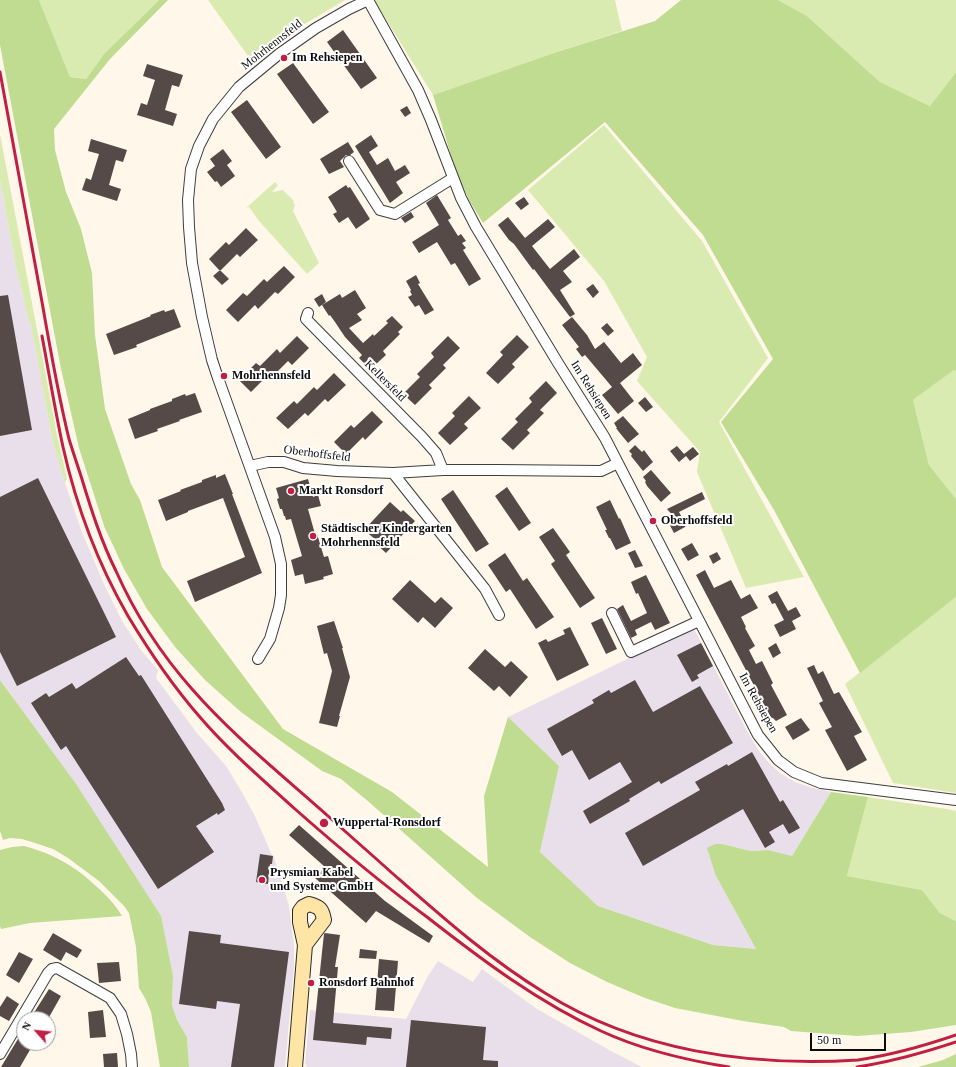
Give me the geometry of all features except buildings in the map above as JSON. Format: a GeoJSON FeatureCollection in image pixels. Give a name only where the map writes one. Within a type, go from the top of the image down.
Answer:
{"type":"FeatureCollection","features":[{"type":"Feature","properties":{"kind":"street","name":"Im Rehsiepen"},"geometry":{"type":"LineString","coordinates":[[368,0],[418,90],[461,198],[476,227],[605,438],[758,735],[778,760],[794,772],[821,782],[956,800]]}},
{"type":"Feature","properties":{"kind":"street","name":"Mohrhennsfeld"},"geometry":{"type":"LineString","coordinates":[[258,659],[270,639],[279,608],[281,595],[281,564],[275,537],[212,360],[202,317],[192,263],[189,227],[188,200],[191,170],[199,146],[213,119],[239,87],[279,54],[316,28],[368,0]]}},
{"type":"Feature","properties":{"kind":"street"},"geometry":{"type":"LineString","coordinates":[[349,161],[380,210],[395,214],[453,178]]}},
{"type":"Feature","properties":{"kind":"street","name":"Kellersfeld"},"geometry":{"type":"LineString","coordinates":[[308,313],[306,319],[436,453],[443,470]]}},
{"type":"Feature","properties":{"kind":"street","name":"Oberhoffsfeld"},"geometry":{"type":"LineString","coordinates":[[250,466],[268,462],[284,462],[303,468],[337,472],[393,473],[443,470],[534,469],[601,471],[618,463]]}},
{"type":"Feature","properties":{"kind":"street"},"geometry":{"type":"LineString","coordinates":[[393,473],[486,589],[499,615]]}},
{"type":"Feature","properties":{"kind":"street"},"geometry":{"type":"LineString","coordinates":[[612,613],[631,652],[699,621]]}},
{"type":"Feature","properties":{"kind":"street"},"geometry":{"type":"LineString","coordinates":[[295,1067],[305,945]]}},
{"type":"Feature","properties":{"kind":"street"},"geometry":{"type":"LineString","coordinates":[[0,1054],[48,972],[57,968],[110,998],[121,1014],[132,1067]]}},
{"type":"Feature","properties":{"kind":"shaded area"},"geometry":{"type":"Polygon","coordinates":[[[0,180],[15,262],[28,318],[31,324],[53,443],[82,532],[103,582],[122,621],[141,650],[158,670],[156,678],[197,733],[226,766],[254,814],[278,869],[289,906],[294,946],[294,967],[285,1067],[189,1067],[187,1037],[177,1020],[172,1005],[173,976],[14,699],[0,680],[0,180]]]}},
{"type":"Feature","properties":{"kind":"shaded area"},"geometry":{"type":"Polygon","coordinates":[[[693,627],[759,751],[780,773],[795,782],[831,792],[792,856],[768,850],[751,851],[722,844],[716,876],[756,949],[713,945],[598,906],[540,852],[559,766],[508,717],[693,627]]]}},
{"type":"Feature","properties":{"kind":"shaded area"},"geometry":{"type":"Polygon","coordinates":[[[438,961],[473,982],[482,969],[537,1009],[642,1067],[307,1067],[305,1063],[310,1010],[406,1019],[428,976],[438,961]]]}},
{"type":"Feature","properties":{"kind":"green space"},"geometry":{"type":"Polygon","coordinates":[[[0,0],[39,0],[70,77],[86,79],[104,54],[159,0],[168,0],[110,59],[54,129],[55,150],[66,192],[81,229],[92,273],[95,335],[105,409],[131,484],[140,500],[162,567],[283,729],[392,792],[488,867],[484,796],[508,717],[559,766],[540,852],[598,906],[713,945],[756,949],[716,876],[707,848],[715,844],[722,844],[751,851],[768,850],[792,856],[831,792],[868,797],[847,876],[922,890],[940,913],[956,921],[956,1025],[911,1032],[857,1036],[791,1031],[784,1027],[675,1008],[645,998],[607,982],[570,963],[530,937],[477,898],[341,779],[322,771],[241,712],[205,680],[175,647],[147,609],[124,569],[104,526],[79,448],[61,369],[0,45],[0,0]]]}},
{"type":"Feature","properties":{"kind":"green space"},"geometry":{"type":"Polygon","coordinates":[[[39,0],[159,0],[104,54],[86,79],[70,77],[39,0]]]}},
{"type":"Feature","properties":{"kind":"green space"},"geometry":{"type":"Polygon","coordinates":[[[208,0],[345,0],[303,25],[253,63],[208,0]]]}},
{"type":"Feature","properties":{"kind":"green space"},"geometry":{"type":"Polygon","coordinates":[[[374,0],[615,0],[622,31],[433,95],[374,0]]]}},
{"type":"Feature","properties":{"kind":"green space"},"geometry":{"type":"Polygon","coordinates":[[[681,0],[778,0],[807,16],[880,82],[930,106],[956,72],[956,371],[954,370],[913,400],[929,465],[956,499],[956,597],[860,673],[774,510],[721,422],[773,359],[703,235],[605,122],[483,223],[469,200],[455,169],[433,95],[554,53],[655,21],[681,0]]]}},
{"type":"Feature","properties":{"kind":"green space"},"geometry":{"type":"Polygon","coordinates":[[[778,0],[956,0],[956,72],[930,106],[880,82],[807,16],[778,0]]]}},
{"type":"Feature","properties":{"kind":"green space"},"geometry":{"type":"Polygon","coordinates":[[[604,125],[702,241],[768,358],[719,422],[804,577],[746,588],[697,472],[700,452],[637,381],[647,357],[604,281],[528,190],[604,125]]]}},
{"type":"Feature","properties":{"kind":"green space"},"geometry":{"type":"Polygon","coordinates":[[[0,134],[57,435],[67,479],[65,483],[53,443],[31,325],[15,262],[0,180],[0,134]]]}},
{"type":"Feature","properties":{"kind":"green space"},"geometry":{"type":"Polygon","coordinates":[[[275,182],[278,185],[272,192],[283,190],[294,201],[293,202],[295,205],[293,211],[319,263],[307,274],[259,221],[249,207],[246,208],[275,182]]]}},
{"type":"Feature","properties":{"kind":"green space"},"geometry":{"type":"Polygon","coordinates":[[[954,370],[956,371],[956,499],[929,465],[913,400],[954,370]]]}},
{"type":"Feature","properties":{"kind":"green space"},"geometry":{"type":"Polygon","coordinates":[[[956,597],[956,793],[893,783],[845,684],[956,597]]]}},
{"type":"Feature","properties":{"kind":"green space"},"geometry":{"type":"Polygon","coordinates":[[[0,680],[76,784],[161,916],[173,976],[172,1005],[177,1020],[187,1037],[189,1067],[160,1067],[151,1012],[139,988],[136,947],[129,913],[124,906],[99,881],[53,849],[22,839],[10,838],[3,840],[0,831],[0,680]]]}},
{"type":"Feature","properties":{"kind":"green space"},"geometry":{"type":"Polygon","coordinates":[[[868,797],[956,811],[956,921],[940,913],[922,890],[847,876],[868,797]]]}},
{"type":"Feature","properties":{"kind":"green space"},"geometry":{"type":"Polygon","coordinates":[[[24,846],[54,857],[81,873],[107,897],[122,916],[30,923],[1,929],[0,850],[24,846]]]}},
{"type":"Feature","properties":{"kind":"green space"},"geometry":{"type":"Polygon","coordinates":[[[956,1054],[956,1067],[918,1067],[943,1060],[956,1054]]]}},
{"type":"Feature","properties":{"kind":"railway"},"geometry":{"type":"LineString","coordinates":[[0,72],[61,405],[69,439],[97,525],[123,587],[140,618],[159,648],[207,706],[258,754],[447,921],[524,980],[580,1013],[618,1029],[656,1042],[696,1051],[776,1061],[817,1062],[858,1060],[908,1050],[956,1035]]}},
{"type":"Feature","properties":{"kind":"railway"},"geometry":{"type":"LineString","coordinates":[[42,336],[57,419],[68,469],[89,534],[117,596],[144,642],[179,692],[210,729],[311,823],[360,864],[469,949],[533,994],[578,1020],[632,1044],[680,1058],[729,1067]]}},
{"type":"Feature","properties":{"kind":"railway"},"geometry":{"type":"LineString","coordinates":[[857,1067],[907,1057],[956,1042]]}},
{"type":"Feature","properties":{"kind":"place","name":"Im Rehsiepen"},"geometry":{"type":"Point","coordinates":[284,58]}},
{"type":"Feature","properties":{"kind":"place","name":"Mohrhennsfeld"},"geometry":{"type":"Point","coordinates":[224,376]}},
{"type":"Feature","properties":{"kind":"place","name":"Markt Ronsdorf"},"geometry":{"type":"Point","coordinates":[291,491]}},
{"type":"Feature","properties":{"kind":"place","name":"Oberhoffsfeld"},"geometry":{"type":"Point","coordinates":[653,521]}},
{"type":"Feature","properties":{"kind":"place","name":"Städtischer Kindergarten Mohrhennsfeld"},"geometry":{"type":"Point","coordinates":[313,536]}},
{"type":"Feature","properties":{"kind":"place","name":"Wuppertal-Ronsdorf"},"geometry":{"type":"Point","coordinates":[324,823]}},
{"type":"Feature","properties":{"kind":"place","name":"Prysmian Kabel und Systeme GmbH"},"geometry":{"type":"Point","coordinates":[262,880]}},
{"type":"Feature","properties":{"kind":"place","name":"Ronsdorf Bahnhof"},"geometry":{"type":"Point","coordinates":[311,983]}}]}
